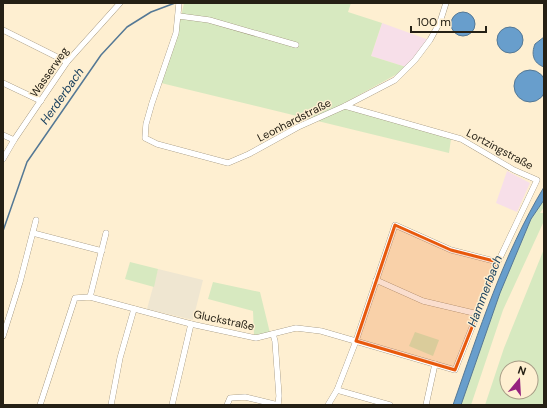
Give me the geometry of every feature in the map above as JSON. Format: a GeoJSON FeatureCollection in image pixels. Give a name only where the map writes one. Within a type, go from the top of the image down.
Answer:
{"type":"FeatureCollection","features":[{"type":"Feature","properties":{"kind":"street","name":"Wasserweg"},"geometry":{"type":"LineString","coordinates":[[3,159],[14,140],[67,62],[120,3]]}},
{"type":"Feature","properties":{"kind":"street","name":"Leonhardstraße"},"geometry":{"type":"LineString","coordinates":[[178,16],[176,33],[168,52],[146,124],[145,138],[157,144],[228,163],[249,154],[298,127],[345,106],[395,80],[404,72],[430,40],[440,22],[446,3]]}},
{"type":"Feature","properties":{"kind":"street"},"geometry":{"type":"LineString","coordinates":[[179,5],[178,16],[209,20],[296,45]]}},
{"type":"Feature","properties":{"kind":"street"},"geometry":{"type":"LineString","coordinates":[[3,30],[67,62]]}},
{"type":"Feature","properties":{"kind":"street"},"geometry":{"type":"LineString","coordinates":[[3,83],[41,101]]}},
{"type":"Feature","properties":{"kind":"street","name":"Lortzingstraße"},"geometry":{"type":"LineString","coordinates":[[345,106],[461,139],[514,170],[537,180],[498,262],[455,370]]}},
{"type":"Feature","properties":{"kind":"street"},"geometry":{"type":"LineString","coordinates":[[3,135],[14,140]]}},
{"type":"Feature","properties":{"kind":"street"},"geometry":{"type":"LineString","coordinates":[[3,336],[36,220]]}},
{"type":"Feature","properties":{"kind":"street"},"geometry":{"type":"LineString","coordinates":[[328,405],[337,390],[356,341],[395,225],[451,250],[498,262]]}},
{"type":"Feature","properties":{"kind":"street"},"geometry":{"type":"LineString","coordinates":[[33,233],[102,251]]}},
{"type":"Feature","properties":{"kind":"street"},"geometry":{"type":"LineString","coordinates":[[40,405],[75,298],[90,297],[106,233]]}},
{"type":"Feature","properties":{"kind":"street"},"geometry":{"type":"LineString","coordinates":[[376,280],[423,301],[478,314]]}},
{"type":"Feature","properties":{"kind":"street","name":"Gluckstraße"},"geometry":{"type":"LineString","coordinates":[[90,297],[191,324],[256,338],[296,328],[321,331],[455,370]]}},
{"type":"Feature","properties":{"kind":"street"},"geometry":{"type":"LineString","coordinates":[[111,405],[120,358],[134,309]]}},
{"type":"Feature","properties":{"kind":"street"},"geometry":{"type":"LineString","coordinates":[[172,405],[191,324]]}},
{"type":"Feature","properties":{"kind":"street"},"geometry":{"type":"LineString","coordinates":[[227,405],[230,398],[245,397],[278,405],[279,396],[275,341],[273,334]]}},
{"type":"Feature","properties":{"kind":"street"},"geometry":{"type":"LineString","coordinates":[[426,405],[435,364]]}},
{"type":"Feature","properties":{"kind":"street"},"geometry":{"type":"LineString","coordinates":[[337,390],[390,405]]}},
{"type":"Feature","properties":{"kind":"highlighted area"},"geometry":{"type":"Polygon","coordinates":[[[395,225],[451,250],[498,262],[455,370],[356,341],[395,225]]]}},
{"type":"Feature","properties":{"kind":"shaded area"},"geometry":{"type":"Polygon","coordinates":[[[382,23],[429,40],[406,67],[371,56],[382,23]]]}},
{"type":"Feature","properties":{"kind":"shaded area"},"geometry":{"type":"Polygon","coordinates":[[[507,171],[530,183],[517,212],[496,203],[507,171]]]}},
{"type":"Feature","properties":{"kind":"shaded area"},"geometry":{"type":"Polygon","coordinates":[[[158,269],[203,280],[193,320],[147,309],[158,269]]]}},
{"type":"Feature","properties":{"kind":"green space"},"geometry":{"type":"Polygon","coordinates":[[[184,3],[351,3],[348,12],[382,23],[371,56],[406,67],[399,73],[339,106],[451,139],[449,153],[161,83],[177,35],[184,3]]]}},
{"type":"Feature","properties":{"kind":"green space"},"geometry":{"type":"Polygon","coordinates":[[[544,200],[544,207],[540,213],[544,213],[544,221],[503,310],[471,405],[461,405],[500,293],[531,219],[544,200]]]}},
{"type":"Feature","properties":{"kind":"green space"},"geometry":{"type":"Polygon","coordinates":[[[544,249],[544,405],[485,405],[499,363],[499,400],[539,400],[539,360],[500,360],[544,249]]]}},
{"type":"Feature","properties":{"kind":"green space"},"geometry":{"type":"Polygon","coordinates":[[[130,262],[158,269],[154,287],[125,279],[130,262]]]}},
{"type":"Feature","properties":{"kind":"green space"},"geometry":{"type":"Polygon","coordinates":[[[213,282],[260,292],[270,333],[254,335],[253,311],[208,299],[213,282]]]}},
{"type":"Feature","properties":{"kind":"green space"},"geometry":{"type":"Polygon","coordinates":[[[415,332],[439,340],[433,356],[409,346],[415,332]]]}},
{"type":"Feature","properties":{"kind":"water"},"geometry":{"type":"Polygon","coordinates":[[[463,12],[468,13],[474,19],[474,29],[468,35],[463,36],[458,35],[452,29],[451,24],[452,19],[458,13],[463,12]]]}},
{"type":"Feature","properties":{"kind":"water"},"geometry":{"type":"Polygon","coordinates":[[[510,27],[519,31],[523,40],[519,49],[510,53],[501,49],[497,40],[501,31],[510,27]]]}},
{"type":"Feature","properties":{"kind":"water"},"geometry":{"type":"Polygon","coordinates":[[[544,37],[544,67],[535,61],[533,51],[535,44],[544,37]]]}},
{"type":"Feature","properties":{"kind":"water"},"geometry":{"type":"Polygon","coordinates":[[[530,70],[541,75],[546,86],[541,97],[530,102],[519,97],[514,86],[519,75],[530,70]]]}},
{"type":"Feature","properties":{"kind":"water"},"geometry":{"type":"Polygon","coordinates":[[[544,187],[544,200],[531,219],[500,293],[461,405],[453,405],[482,321],[504,266],[529,213],[544,187]]]}},
{"type":"Feature","properties":{"kind":"waterway","name":"Herderbach"},"geometry":{"type":"LineString","coordinates":[[3,231],[27,162],[101,55],[127,27],[151,12],[175,3]]}},
{"type":"Feature","properties":{"kind":"water label","name":"Hammerbach"},"geometry":{"type":"Point","coordinates":[485,291]}}]}
